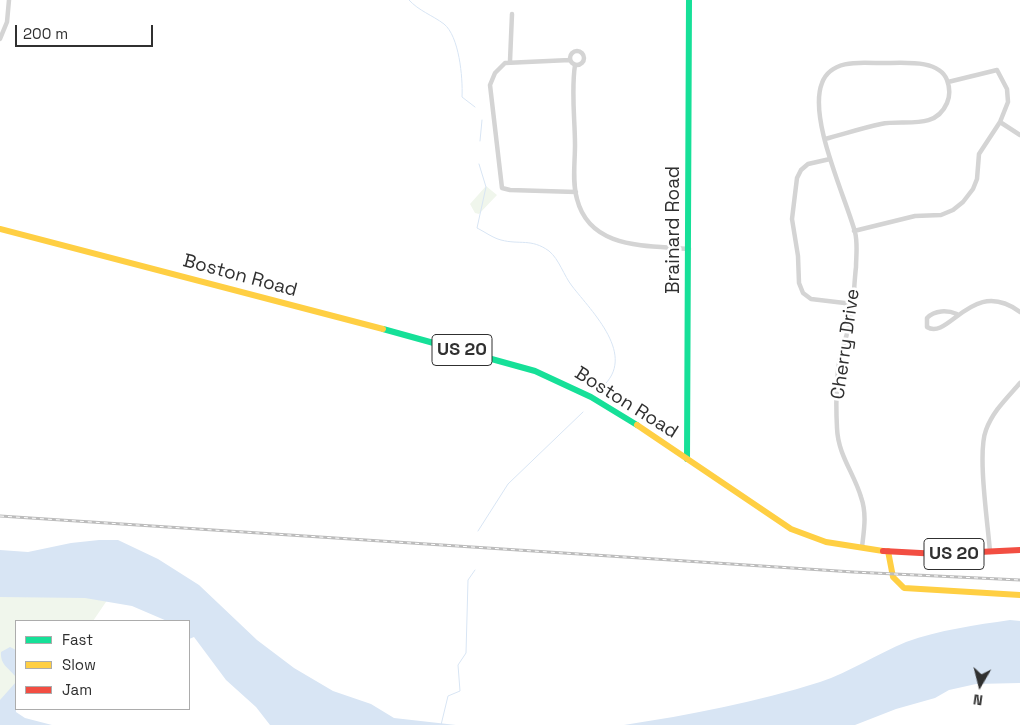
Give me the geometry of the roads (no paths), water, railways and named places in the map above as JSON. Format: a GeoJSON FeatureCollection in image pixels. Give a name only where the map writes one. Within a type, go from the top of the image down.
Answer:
{"type":"FeatureCollection","features":[{"type":"Feature","properties":{"kind":"main road","name":"Brainard Road"},"geometry":{"type":"LineString","coordinates":[[687,459],[689,249],[688,0]]}},
{"type":"Feature","properties":{"kind":"main road","name":"Boston Road"},"geometry":{"type":"LineString","coordinates":[[0,229],[533,370],[594,397],[786,526],[816,538],[888,550],[958,554],[1020,550]]}},
{"type":"Feature","properties":{"kind":"main road"},"geometry":{"type":"LineString","coordinates":[[888,550],[893,576],[898,584],[909,589],[1020,595]]}},
{"type":"Feature","properties":{"kind":"street"},"geometry":{"type":"LineString","coordinates":[[0,39],[7,22],[9,0]]}},
{"type":"Feature","properties":{"kind":"street"},"geometry":{"type":"LineString","coordinates":[[510,61],[512,14]]}},
{"type":"Feature","properties":{"kind":"street"},"geometry":{"type":"LineString","coordinates":[[570,60],[573,53],[582,54],[583,62],[575,65]]}},
{"type":"Feature","properties":{"kind":"street"},"geometry":{"type":"LineString","coordinates":[[576,192],[504,190],[500,184],[490,85],[499,67],[510,61],[570,60],[575,65],[576,192],[585,217],[594,229],[605,236],[633,245],[689,249]]}},
{"type":"Feature","properties":{"kind":"street","name":"Cherry Drive"},"geometry":{"type":"LineString","coordinates":[[862,547],[865,521],[864,506],[860,492],[842,455],[837,430],[838,370],[853,304],[857,246],[854,230],[825,139],[819,105],[819,91],[824,78],[837,67],[853,62],[929,65],[944,74],[948,82]]}},
{"type":"Feature","properties":{"kind":"street"},"geometry":{"type":"LineString","coordinates":[[825,139],[883,124],[928,121],[946,105],[949,97],[948,82],[997,70],[1007,89],[1008,102],[1000,122],[979,154],[977,179],[973,189],[958,207],[941,215],[915,216],[854,230]]}},
{"type":"Feature","properties":{"kind":"street"},"geometry":{"type":"LineString","coordinates":[[1000,122],[1020,135]]}},
{"type":"Feature","properties":{"kind":"street"},"geometry":{"type":"LineString","coordinates":[[830,159],[806,165],[797,178],[792,225],[798,253],[799,283],[803,293],[811,299],[853,304]]}},
{"type":"Feature","properties":{"kind":"street"},"geometry":{"type":"LineString","coordinates":[[957,314],[946,311],[932,313],[927,318],[927,327],[941,329],[957,314],[973,305],[989,300],[1008,304],[1020,312]]}},
{"type":"Feature","properties":{"kind":"street"},"geometry":{"type":"LineString","coordinates":[[990,552],[983,440],[989,422],[997,409],[1020,384]]}},
{"type":"Feature","properties":{"kind":"water"},"geometry":{"type":"Polygon","coordinates":[[[118,540],[158,559],[199,585],[257,640],[294,668],[333,691],[371,704],[394,718],[456,725],[270,725],[256,707],[226,680],[194,637],[190,639],[190,620],[165,620],[132,606],[85,598],[0,597],[0,550],[28,552],[71,543],[118,540]]]}},
{"type":"Feature","properties":{"kind":"water"},"geometry":{"type":"Polygon","coordinates":[[[1010,620],[1020,621],[1020,683],[976,684],[949,690],[935,698],[896,709],[855,725],[624,725],[673,717],[772,696],[831,678],[906,642],[931,634],[1010,620]]]}},
{"type":"Feature","properties":{"kind":"water"},"geometry":{"type":"Polygon","coordinates":[[[10,647],[15,650],[15,676],[3,663],[1,652],[10,647]]]}},
{"type":"Feature","properties":{"kind":"water"},"geometry":{"type":"Polygon","coordinates":[[[15,683],[16,712],[25,718],[52,725],[0,725],[0,700],[15,683]]]}},
{"type":"Feature","properties":{"kind":"waterway"},"geometry":{"type":"LineString","coordinates":[[409,0],[444,24],[449,30],[457,47],[462,79],[462,97],[475,107]]}},
{"type":"Feature","properties":{"kind":"waterway"},"geometry":{"type":"LineString","coordinates":[[480,141],[482,120]]}},
{"type":"Feature","properties":{"kind":"waterway"},"geometry":{"type":"LineString","coordinates":[[479,164],[486,187],[477,228],[501,240],[531,243],[543,247],[553,254],[569,282],[600,321],[614,348],[615,362],[612,375],[602,387]]}},
{"type":"Feature","properties":{"kind":"waterway"},"geometry":{"type":"LineString","coordinates":[[478,531],[508,484],[583,412]]}},
{"type":"Feature","properties":{"kind":"waterway"},"geometry":{"type":"LineString","coordinates":[[441,725],[448,696],[460,691],[458,665],[466,653],[468,580],[475,570]]}},
{"type":"Feature","properties":{"kind":"railway"},"geometry":{"type":"LineString","coordinates":[[0,516],[853,572],[1020,580]]}}]}
